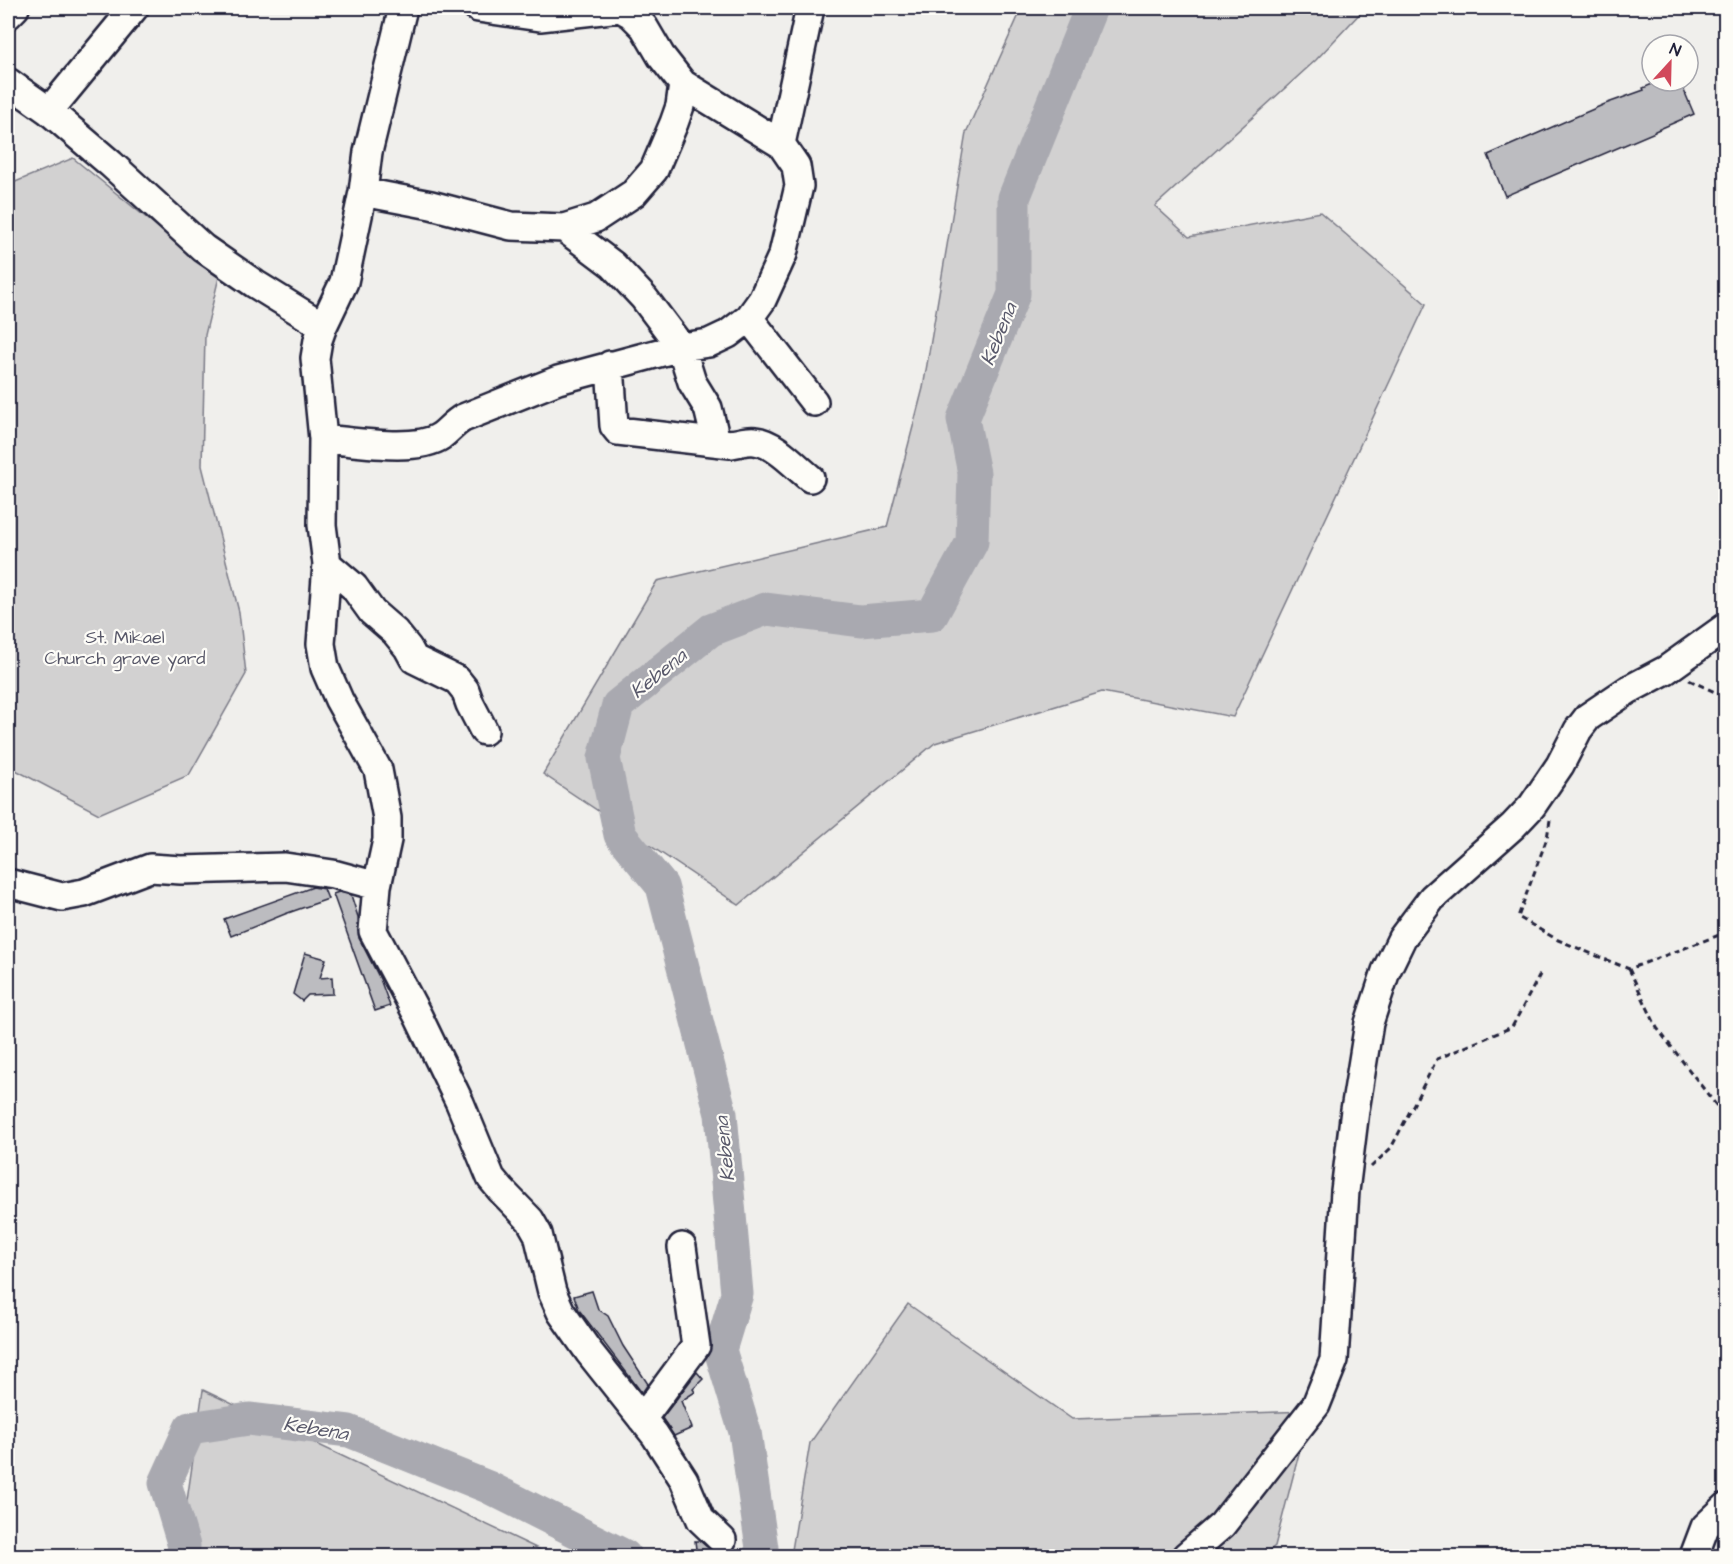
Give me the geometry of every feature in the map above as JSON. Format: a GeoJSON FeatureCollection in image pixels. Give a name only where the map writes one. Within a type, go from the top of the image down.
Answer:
{"type":"FeatureCollection","features":[{"type":"Feature","properties":{"kind":"street"},"geometry":{"type":"LineString","coordinates":[[8,15],[15,8]]}},
{"type":"Feature","properties":{"kind":"street"},"geometry":{"type":"LineString","coordinates":[[49,111],[134,8]]}},
{"type":"Feature","properties":{"kind":"street"},"geometry":{"type":"LineString","coordinates":[[403,8],[368,152],[363,192],[345,282],[323,326],[315,358],[323,439],[322,525],[327,564],[321,644],[325,668],[339,700],[378,770],[387,818],[387,840],[377,886],[373,931],[451,1083],[492,1178],[530,1220],[538,1234],[552,1292],[561,1312],[674,1463],[701,1520],[722,1540]]}},
{"type":"Feature","properties":{"kind":"street"},"geometry":{"type":"LineString","coordinates":[[323,439],[391,445],[423,443],[441,436],[452,424],[463,418],[558,380],[681,347],[709,343],[728,334],[749,318],[770,285],[783,254],[796,202],[798,176],[796,166],[781,144],[683,84],[661,56],[644,27],[631,14],[620,8],[540,17],[478,8]]}},
{"type":"Feature","properties":{"kind":"street"},"geometry":{"type":"LineString","coordinates":[[781,144],[810,8]]}},
{"type":"Feature","properties":{"kind":"street"},"geometry":{"type":"LineString","coordinates":[[8,82],[49,111],[203,248],[255,284],[323,326]]}},
{"type":"Feature","properties":{"kind":"street"},"geometry":{"type":"LineString","coordinates":[[363,192],[431,205],[511,226],[564,228],[596,218],[634,193],[654,170],[677,115],[683,84]]}},
{"type":"Feature","properties":{"kind":"street"},"geometry":{"type":"LineString","coordinates":[[564,228],[614,265],[644,298],[681,347],[692,382],[708,408],[716,441]]}},
{"type":"Feature","properties":{"kind":"street"},"geometry":{"type":"LineString","coordinates":[[749,318],[814,402]]}},
{"type":"Feature","properties":{"kind":"street"},"geometry":{"type":"LineString","coordinates":[[610,365],[614,426],[618,432],[731,444],[747,441],[761,442],[788,459],[810,478]]}},
{"type":"Feature","properties":{"kind":"street"},"geometry":{"type":"LineString","coordinates":[[327,564],[354,587],[372,612],[395,632],[414,659],[457,680],[465,690],[484,731]]}},
{"type":"Feature","properties":{"kind":"street"},"geometry":{"type":"LineString","coordinates":[[1186,1557],[1222,1525],[1253,1487],[1316,1405],[1326,1383],[1334,1360],[1345,1191],[1369,1023],[1386,971],[1402,938],[1432,898],[1513,826],[1532,806],[1560,765],[1578,730],[1588,717],[1620,695],[1666,670],[1725,627]]}},
{"type":"Feature","properties":{"kind":"street"},"geometry":{"type":"LineString","coordinates":[[8,883],[62,897],[84,893],[150,868],[181,870],[285,867],[333,874],[377,886]]}},
{"type":"Feature","properties":{"kind":"street"},"geometry":{"type":"LineString","coordinates":[[642,1419],[696,1347],[682,1247]]}},
{"type":"Feature","properties":{"kind":"street"},"geometry":{"type":"LineString","coordinates":[[1694,1557],[1705,1527],[1725,1507]]}},
{"type":"Feature","properties":{"kind":"path"},"geometry":{"type":"LineString","coordinates":[[1666,670],[1725,697]]}},
{"type":"Feature","properties":{"kind":"path"},"geometry":{"type":"LineString","coordinates":[[1551,817],[1547,838],[1518,917],[1558,940],[1629,969],[1658,1028],[1725,1118]]}},
{"type":"Feature","properties":{"kind":"path"},"geometry":{"type":"LineString","coordinates":[[1629,969],[1722,934],[1725,937]]}},
{"type":"Feature","properties":{"kind":"path"},"geometry":{"type":"LineString","coordinates":[[1345,1191],[1391,1148],[1437,1059],[1512,1027],[1542,971]]}},
{"type":"Feature","properties":{"kind":"green space"},"geometry":{"type":"Polygon","coordinates":[[[1022,8],[1365,8],[1316,60],[1155,206],[1189,237],[1320,212],[1426,304],[1233,717],[1102,692],[935,743],[739,905],[543,774],[657,581],[887,527],[923,388],[966,133],[1022,8]]]}},
{"type":"Feature","properties":{"kind":"green space","name":"St. Mikael Church grave yard"},"geometry":{"type":"Polygon","coordinates":[[[73,158],[219,277],[205,335],[202,466],[239,612],[246,674],[189,775],[99,814],[8,766],[8,185],[73,158]]]}},
{"type":"Feature","properties":{"kind":"green space"},"geometry":{"type":"Polygon","coordinates":[[[908,1304],[1072,1419],[1310,1411],[1275,1546],[1263,1556],[791,1556],[810,1443],[908,1304]]]}},
{"type":"Feature","properties":{"kind":"green space"},"geometry":{"type":"Polygon","coordinates":[[[203,1390],[553,1556],[179,1556],[203,1390]]]}},
{"type":"Feature","properties":{"kind":"building"},"geometry":{"type":"Polygon","coordinates":[[[1640,91],[1685,93],[1694,114],[1505,196],[1488,155],[1605,104],[1640,91]]]}},
{"type":"Feature","properties":{"kind":"building"},"geometry":{"type":"Polygon","coordinates":[[[313,887],[324,889],[328,899],[231,936],[224,919],[313,887]]]}},
{"type":"Feature","properties":{"kind":"building"},"geometry":{"type":"Polygon","coordinates":[[[339,892],[351,895],[358,917],[359,938],[380,979],[390,1006],[375,1011],[333,894],[339,892]]]}},
{"type":"Feature","properties":{"kind":"building"},"geometry":{"type":"Polygon","coordinates":[[[305,953],[326,959],[320,978],[332,977],[333,994],[308,995],[302,1001],[293,994],[305,953]]]}},
{"type":"Feature","properties":{"kind":"building"},"geometry":{"type":"Polygon","coordinates":[[[592,1291],[598,1309],[608,1316],[623,1346],[648,1384],[642,1393],[579,1310],[574,1296],[592,1291]]]}},
{"type":"Feature","properties":{"kind":"building"},"geometry":{"type":"Polygon","coordinates":[[[697,1372],[703,1379],[693,1389],[695,1392],[681,1401],[692,1428],[674,1436],[662,1418],[697,1372]]]}},
{"type":"Feature","properties":{"kind":"building"},"geometry":{"type":"Polygon","coordinates":[[[695,1541],[700,1541],[714,1553],[714,1557],[697,1557],[695,1541]]]}},
{"type":"Feature","properties":{"kind":"waterway","name":"Kebena"},"geometry":{"type":"LineString","coordinates":[[759,1556],[762,1548],[745,1432],[720,1350],[737,1294],[721,1114],[662,886],[620,835],[604,758],[618,705],[711,630],[766,609],[861,621],[932,615],[972,542],[974,473],[963,419],[1014,294],[1014,198],[1091,8]]}},
{"type":"Feature","properties":{"kind":"waterway","name":"Kebena"},"geometry":{"type":"LineString","coordinates":[[182,1556],[184,1546],[165,1483],[190,1428],[249,1419],[349,1431],[488,1487],[625,1556]]}}]}
